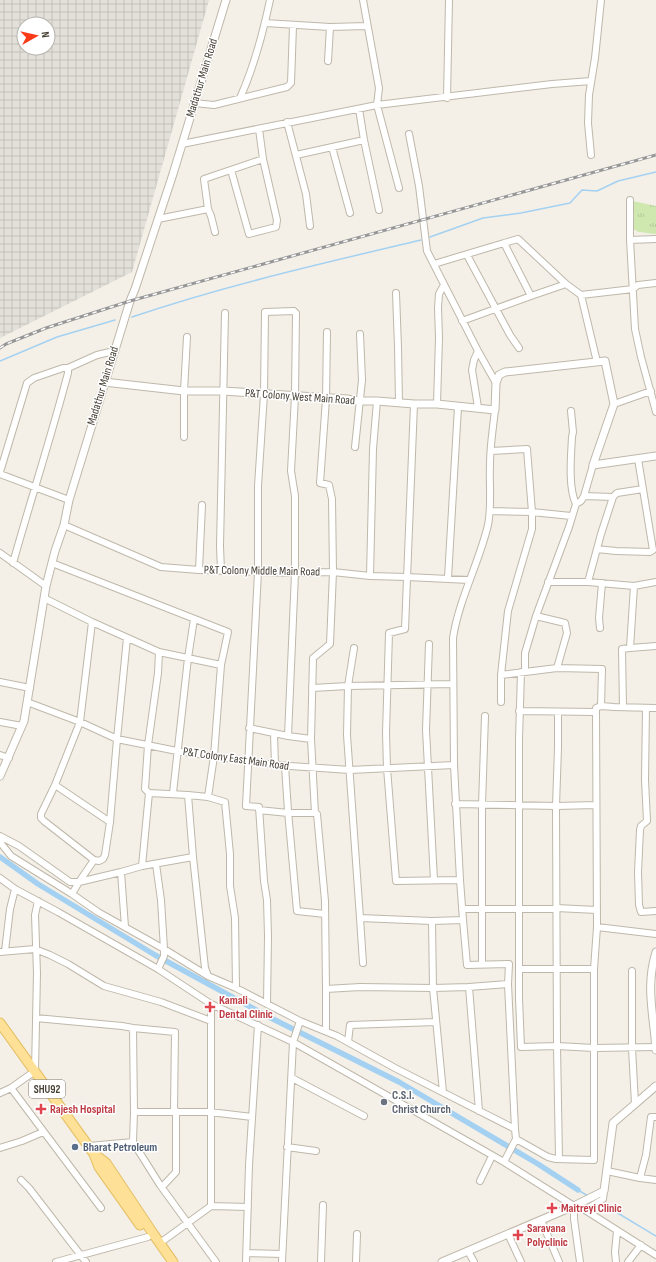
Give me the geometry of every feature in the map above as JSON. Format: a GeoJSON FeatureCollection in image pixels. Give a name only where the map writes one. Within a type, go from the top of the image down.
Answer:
{"type":"FeatureCollection","features":[{"type":"Feature","properties":{"kind":"main road","name":"SHU92"},"geometry":{"type":"LineString","coordinates":[[0,1023],[94,1154],[106,1163],[173,1262]]}},
{"type":"Feature","properties":{"kind":"main road"},"geometry":{"type":"LineString","coordinates":[[94,1154],[99,1167],[166,1262]]}},
{"type":"Feature","properties":{"kind":"street","name":"Madathur Main Road"},"geometry":{"type":"LineString","coordinates":[[0,776],[22,726],[30,688],[46,586],[64,525],[69,500],[104,382],[182,144],[226,0]]}},
{"type":"Feature","properties":{"kind":"street"},"geometry":{"type":"LineString","coordinates":[[240,98],[265,24],[270,0]]}},
{"type":"Feature","properties":{"kind":"street"},"geometry":{"type":"LineString","coordinates":[[363,0],[379,88],[377,105],[399,188]]}},
{"type":"Feature","properties":{"kind":"street"},"geometry":{"type":"LineString","coordinates":[[447,98],[449,0]]}},
{"type":"Feature","properties":{"kind":"street"},"geometry":{"type":"LineString","coordinates":[[591,155],[588,123],[591,81],[601,0]]}},
{"type":"Feature","properties":{"kind":"street"},"geometry":{"type":"LineString","coordinates":[[265,24],[330,27],[367,26]]}},
{"type":"Feature","properties":{"kind":"street"},"geometry":{"type":"LineString","coordinates":[[194,103],[214,105],[287,87],[291,83],[294,26]]}},
{"type":"Feature","properties":{"kind":"street"},"geometry":{"type":"LineString","coordinates":[[328,61],[330,27]]}},
{"type":"Feature","properties":{"kind":"street"},"geometry":{"type":"LineString","coordinates":[[182,144],[288,122],[359,110],[377,105],[447,98],[552,84],[591,81]]}},
{"type":"Feature","properties":{"kind":"street"},"geometry":{"type":"LineString","coordinates":[[359,110],[379,210]]}},
{"type":"Feature","properties":{"kind":"street"},"geometry":{"type":"LineString","coordinates":[[288,122],[306,194],[310,226]]}},
{"type":"Feature","properties":{"kind":"street"},"geometry":{"type":"LineString","coordinates":[[231,170],[249,234],[276,226],[277,220],[263,159],[259,129]]}},
{"type":"Feature","properties":{"kind":"street"},"geometry":{"type":"LineString","coordinates":[[408,134],[419,186],[427,251],[462,321],[496,382]]}},
{"type":"Feature","properties":{"kind":"street"},"geometry":{"type":"LineString","coordinates":[[296,154],[364,140]]}},
{"type":"Feature","properties":{"kind":"street"},"geometry":{"type":"LineString","coordinates":[[332,147],[350,213]]}},
{"type":"Feature","properties":{"kind":"street"},"geometry":{"type":"LineString","coordinates":[[215,232],[208,209],[204,179],[263,159]]}},
{"type":"Feature","properties":{"kind":"street"},"geometry":{"type":"LineString","coordinates":[[630,200],[630,240],[635,329],[656,412]]}},
{"type":"Feature","properties":{"kind":"street"},"geometry":{"type":"LineString","coordinates":[[158,219],[208,209]]}},
{"type":"Feature","properties":{"kind":"street"},"geometry":{"type":"LineString","coordinates":[[434,264],[518,239],[566,284],[581,295],[597,362]]}},
{"type":"Feature","properties":{"kind":"street"},"geometry":{"type":"LineString","coordinates":[[630,240],[656,239]]}},
{"type":"Feature","properties":{"kind":"street"},"geometry":{"type":"LineString","coordinates":[[504,243],[531,296]]}},
{"type":"Feature","properties":{"kind":"street"},"geometry":{"type":"LineString","coordinates":[[467,254],[495,309],[519,348]]}},
{"type":"Feature","properties":{"kind":"street"},"geometry":{"type":"LineString","coordinates":[[581,295],[633,289],[638,285],[656,283]]}},
{"type":"Feature","properties":{"kind":"street"},"geometry":{"type":"LineString","coordinates":[[462,321],[566,284]]}},
{"type":"Feature","properties":{"kind":"street"},"geometry":{"type":"LineString","coordinates":[[437,404],[439,338],[438,308],[439,294],[444,285]]}},
{"type":"Feature","properties":{"kind":"street"},"geometry":{"type":"LineString","coordinates":[[396,293],[399,403]]}},
{"type":"Feature","properties":{"kind":"street"},"geometry":{"type":"LineString","coordinates":[[267,1004],[267,900],[264,881],[259,807],[246,806],[247,761],[258,572],[258,486],[264,394],[265,312],[294,311],[296,313],[295,396],[291,472],[295,496],[295,573],[288,736]]}},
{"type":"Feature","properties":{"kind":"street"},"geometry":{"type":"LineString","coordinates":[[221,571],[220,546],[225,313]]}},
{"type":"Feature","properties":{"kind":"street"},"geometry":{"type":"LineString","coordinates":[[326,1031],[325,901],[317,814],[315,813],[312,739],[312,688],[313,658],[330,644],[333,572],[332,499],[329,485],[320,483],[326,398],[327,332]]}},
{"type":"Feature","properties":{"kind":"street"},"geometry":{"type":"LineString","coordinates":[[355,447],[362,380],[360,334]]}},
{"type":"Feature","properties":{"kind":"street"},"geometry":{"type":"LineString","coordinates":[[184,437],[184,390],[187,337]]}},
{"type":"Feature","properties":{"kind":"street"},"geometry":{"type":"LineString","coordinates":[[69,500],[0,473],[26,383],[34,378],[63,368],[68,368],[97,355],[114,351]]}},
{"type":"Feature","properties":{"kind":"street"},"geometry":{"type":"LineString","coordinates":[[478,351],[472,370],[478,408]]}},
{"type":"Feature","properties":{"kind":"street"},"geometry":{"type":"LineString","coordinates":[[504,1162],[516,1139],[508,984],[509,964],[467,965],[455,804],[452,684],[453,638],[455,622],[484,542],[490,512],[490,464],[496,382],[499,375],[505,372],[605,361],[614,404],[584,496],[581,501],[576,504],[571,516],[569,527],[536,616],[525,653],[519,711],[519,969],[521,1047]]}},
{"type":"Feature","properties":{"kind":"street"},"geometry":{"type":"LineString","coordinates":[[13,563],[34,487],[56,421],[68,368]]}},
{"type":"Feature","properties":{"kind":"street","name":"P&T Colony West Main Road"},"geometry":{"type":"LineString","coordinates":[[104,382],[184,390],[223,390],[359,401],[437,404],[495,410]]}},
{"type":"Feature","properties":{"kind":"street"},"geometry":{"type":"LineString","coordinates":[[614,404],[651,391]]}},
{"type":"Feature","properties":{"kind":"street"},"geometry":{"type":"LineString","coordinates":[[370,576],[373,449],[377,401]]}},
{"type":"Feature","properties":{"kind":"street"},"geometry":{"type":"LineString","coordinates":[[414,404],[405,629],[390,633],[386,733],[387,768],[396,881],[460,880]]}},
{"type":"Feature","properties":{"kind":"street"},"geometry":{"type":"LineString","coordinates":[[448,578],[458,407]]}},
{"type":"Feature","properties":{"kind":"street"},"geometry":{"type":"LineString","coordinates":[[571,411],[573,432],[571,486],[572,498],[576,504]]}},
{"type":"Feature","properties":{"kind":"street"},"geometry":{"type":"LineString","coordinates":[[491,451],[527,449],[532,512],[532,529],[508,611],[501,675],[501,702]]}},
{"type":"Feature","properties":{"kind":"street"},"geometry":{"type":"LineString","coordinates":[[593,465],[656,456]]}},
{"type":"Feature","properties":{"kind":"street"},"geometry":{"type":"LineString","coordinates":[[597,549],[616,552],[650,552],[653,550],[638,459]]}},
{"type":"Feature","properties":{"kind":"street"},"geometry":{"type":"LineString","coordinates":[[588,582],[613,497],[617,493],[643,489]]}},
{"type":"Feature","properties":{"kind":"street"},"geometry":{"type":"LineString","coordinates":[[584,496],[613,497]]}},
{"type":"Feature","properties":{"kind":"street"},"geometry":{"type":"LineString","coordinates":[[199,570],[202,505]]}},
{"type":"Feature","properties":{"kind":"street"},"geometry":{"type":"LineString","coordinates":[[490,512],[532,512],[571,516]]}},
{"type":"Feature","properties":{"kind":"street","name":"P&T Colony Middle Main Road"},"geometry":{"type":"LineString","coordinates":[[64,525],[162,567],[221,571],[295,573],[333,572],[370,576],[470,580]]}},
{"type":"Feature","properties":{"kind":"street"},"geometry":{"type":"LineString","coordinates":[[0,553],[46,586]]}},
{"type":"Feature","properties":{"kind":"street"},"geometry":{"type":"LineString","coordinates":[[52,563],[228,632],[221,665],[214,756],[208,797]]}},
{"type":"Feature","properties":{"kind":"street"},"geometry":{"type":"LineString","coordinates":[[548,582],[588,582],[634,586],[656,582]]}},
{"type":"Feature","properties":{"kind":"street"},"geometry":{"type":"LineString","coordinates":[[600,628],[599,618],[602,583]]}},
{"type":"Feature","properties":{"kind":"street"},"geometry":{"type":"LineString","coordinates":[[630,648],[634,586]]}},
{"type":"Feature","properties":{"kind":"street"},"geometry":{"type":"LineString","coordinates":[[44,598],[92,622],[159,652],[221,665]]}},
{"type":"Feature","properties":{"kind":"street"},"geometry":{"type":"LineString","coordinates":[[536,616],[565,623],[567,634],[557,668]]}},
{"type":"Feature","properties":{"kind":"street"},"geometry":{"type":"LineString","coordinates":[[173,793],[194,618]]}},
{"type":"Feature","properties":{"kind":"street"},"geometry":{"type":"LineString","coordinates":[[92,622],[80,722],[55,785],[41,814],[44,821],[94,860],[99,861],[103,859],[105,854],[110,822],[127,638]]}},
{"type":"Feature","properties":{"kind":"street"},"geometry":{"type":"LineString","coordinates":[[429,644],[426,730],[434,880]]}},
{"type":"Feature","properties":{"kind":"street"},"geometry":{"type":"LineString","coordinates":[[623,707],[622,649],[656,646]]}},
{"type":"Feature","properties":{"kind":"street"},"geometry":{"type":"LineString","coordinates":[[354,648],[348,686],[347,736],[363,963]]}},
{"type":"Feature","properties":{"kind":"street"},"geometry":{"type":"LineString","coordinates":[[159,652],[158,673],[148,745],[145,789],[149,793],[173,793],[208,797],[225,802],[230,854],[230,886],[235,918],[236,988]]}},
{"type":"Feature","properties":{"kind":"street"},"geometry":{"type":"LineString","coordinates":[[501,675],[557,668],[602,669],[601,706]]}},
{"type":"Feature","properties":{"kind":"street"},"geometry":{"type":"LineString","coordinates":[[0,682],[30,688]]}},
{"type":"Feature","properties":{"kind":"street"},"geometry":{"type":"LineString","coordinates":[[312,688],[452,684]]}},
{"type":"Feature","properties":{"kind":"street","name":"P&T Colony East Main Road"},"geometry":{"type":"LineString","coordinates":[[27,702],[80,722],[117,739],[177,751],[275,765],[350,770],[454,765]]}},
{"type":"Feature","properties":{"kind":"street"},"geometry":{"type":"LineString","coordinates":[[516,1139],[548,1157],[559,1160],[594,1160],[594,969],[597,927],[596,708],[601,706],[656,708]]}},
{"type":"Feature","properties":{"kind":"street"},"geometry":{"type":"LineString","coordinates":[[646,708],[645,780],[647,821],[640,826],[638,872],[639,905],[641,912],[656,911]]}},
{"type":"Feature","properties":{"kind":"street"},"geometry":{"type":"LineString","coordinates":[[519,711],[596,712]]}},
{"type":"Feature","properties":{"kind":"street"},"geometry":{"type":"LineString","coordinates":[[558,712],[556,806],[556,968],[559,1160]]}},
{"type":"Feature","properties":{"kind":"street"},"geometry":{"type":"LineString","coordinates":[[482,964],[482,806],[485,716]]}},
{"type":"Feature","properties":{"kind":"street"},"geometry":{"type":"LineString","coordinates":[[0,722],[22,726]]}},
{"type":"Feature","properties":{"kind":"street"},"geometry":{"type":"LineString","coordinates":[[250,728],[274,734],[312,739]]}},
{"type":"Feature","properties":{"kind":"street"},"geometry":{"type":"LineString","coordinates":[[274,734],[275,765]]}},
{"type":"Feature","properties":{"kind":"street"},"geometry":{"type":"LineString","coordinates":[[0,755],[9,758]]}},
{"type":"Feature","properties":{"kind":"street"},"geometry":{"type":"LineString","coordinates":[[286,766],[288,813],[297,910],[325,914]]}},
{"type":"Feature","properties":{"kind":"street"},"geometry":{"type":"LineString","coordinates":[[55,785],[110,822]]}},
{"type":"Feature","properties":{"kind":"street"},"geometry":{"type":"LineString","coordinates":[[142,866],[149,793]]}},
{"type":"Feature","properties":{"kind":"street"},"geometry":{"type":"LineString","coordinates":[[188,795],[205,968],[208,976]]}},
{"type":"Feature","properties":{"kind":"street"},"geometry":{"type":"LineString","coordinates":[[455,804],[482,806],[596,805]]}},
{"type":"Feature","properties":{"kind":"street"},"geometry":{"type":"LineString","coordinates":[[259,810],[288,813],[315,813]]}},
{"type":"Feature","properties":{"kind":"street"},"geometry":{"type":"LineString","coordinates":[[0,836],[19,846],[70,882],[79,882],[142,866],[193,857]]}},
{"type":"Feature","properties":{"kind":"street"},"geometry":{"type":"LineString","coordinates":[[0,842],[11,856],[98,912],[164,948],[208,976],[267,1004],[298,1027],[326,1031],[515,1130]]}},
{"type":"Feature","properties":{"kind":"street"},"geometry":{"type":"LineString","coordinates":[[72,894],[94,860]]}},
{"type":"Feature","properties":{"kind":"street"},"geometry":{"type":"LineString","coordinates":[[156,864],[161,900],[164,948],[158,969]]}},
{"type":"Feature","properties":{"kind":"street"},"geometry":{"type":"LineString","coordinates":[[122,872],[125,927]]}},
{"type":"Feature","properties":{"kind":"street"},"geometry":{"type":"LineString","coordinates":[[0,878],[15,889],[158,969],[211,1004],[293,1042],[504,1162],[574,1206],[585,1210],[656,1255]]}},
{"type":"Feature","properties":{"kind":"street"},"geometry":{"type":"LineString","coordinates":[[15,889],[2,951],[35,949],[68,964],[104,986],[161,1002],[211,1021]]}},
{"type":"Feature","properties":{"kind":"street"},"geometry":{"type":"LineString","coordinates":[[0,1093],[11,1088],[35,1071],[37,973],[35,915],[38,901]]}},
{"type":"Feature","properties":{"kind":"street"},"geometry":{"type":"LineString","coordinates":[[462,909],[556,908],[597,910]]}},
{"type":"Feature","properties":{"kind":"street"},"geometry":{"type":"LineString","coordinates":[[360,918],[432,921],[463,920]]}},
{"type":"Feature","properties":{"kind":"street"},"geometry":{"type":"LineString","coordinates":[[432,921],[433,988],[443,1092]]}},
{"type":"Feature","properties":{"kind":"street"},"geometry":{"type":"LineString","coordinates":[[597,927],[656,934]]}},
{"type":"Feature","properties":{"kind":"street"},"geometry":{"type":"LineString","coordinates":[[511,1048],[557,1046],[656,1049],[650,990],[651,974],[656,952]]}},
{"type":"Feature","properties":{"kind":"street"},"geometry":{"type":"LineString","coordinates":[[519,969],[594,969]]}},
{"type":"Feature","properties":{"kind":"street"},"geometry":{"type":"LineString","coordinates":[[632,971],[632,1048],[635,1104]]}},
{"type":"Feature","properties":{"kind":"street"},"geometry":{"type":"LineString","coordinates":[[326,990],[360,987],[433,988],[508,984]]}},
{"type":"Feature","properties":{"kind":"street"},"geometry":{"type":"LineString","coordinates":[[469,987],[479,1111]]}},
{"type":"Feature","properties":{"kind":"street"},"geometry":{"type":"LineString","coordinates":[[211,1004],[211,1206]]}},
{"type":"Feature","properties":{"kind":"street"},"geometry":{"type":"LineString","coordinates":[[36,1018],[175,1032],[176,1172],[162,1187]]}},
{"type":"Feature","properties":{"kind":"street"},"geometry":{"type":"LineString","coordinates":[[348,1042],[350,1026],[436,1022]]}},
{"type":"Feature","properties":{"kind":"street"},"geometry":{"type":"LineString","coordinates":[[246,1262],[252,1117],[258,1025]]}},
{"type":"Feature","properties":{"kind":"street"},"geometry":{"type":"LineString","coordinates":[[282,1262],[293,1042],[298,1027]]}},
{"type":"Feature","properties":{"kind":"street"},"geometry":{"type":"LineString","coordinates":[[133,1028],[133,1142],[162,1187],[216,1262]]}},
{"type":"Feature","properties":{"kind":"street"},"geometry":{"type":"LineString","coordinates":[[292,1078],[364,1116]]}},
{"type":"Feature","properties":{"kind":"street"},"geometry":{"type":"LineString","coordinates":[[585,1210],[592,1207],[602,1195],[607,1171],[613,1123],[656,1086]]}},
{"type":"Feature","properties":{"kind":"street"},"geometry":{"type":"LineString","coordinates":[[11,1088],[100,1208]]}},
{"type":"Feature","properties":{"kind":"street"},"geometry":{"type":"LineString","coordinates":[[134,1112],[210,1112],[252,1117]]}},
{"type":"Feature","properties":{"kind":"street"},"geometry":{"type":"LineString","coordinates":[[640,1178],[646,1155],[650,1117],[656,1117]]}},
{"type":"Feature","properties":{"kind":"street"},"geometry":{"type":"LineString","coordinates":[[0,1148],[44,1132]]}},
{"type":"Feature","properties":{"kind":"street"},"geometry":{"type":"LineString","coordinates":[[89,1146],[133,1142]]}},
{"type":"Feature","properties":{"kind":"street"},"geometry":{"type":"LineString","coordinates":[[287,1147],[316,1151]]}},
{"type":"Feature","properties":{"kind":"street"},"geometry":{"type":"LineString","coordinates":[[480,1181],[492,1156]]}},
{"type":"Feature","properties":{"kind":"street"},"geometry":{"type":"LineString","coordinates":[[607,1171],[656,1180]]}},
{"type":"Feature","properties":{"kind":"street"},"geometry":{"type":"LineString","coordinates":[[21,1180],[29,1188],[86,1262]]}},
{"type":"Feature","properties":{"kind":"street"},"geometry":{"type":"LineString","coordinates":[[442,1262],[602,1195]]}},
{"type":"Feature","properties":{"kind":"street"},"geometry":{"type":"LineString","coordinates":[[160,1243],[211,1206],[248,1207]]}},
{"type":"Feature","properties":{"kind":"street"},"geometry":{"type":"LineString","coordinates":[[320,1262],[323,1206]]}},
{"type":"Feature","properties":{"kind":"street"},"geometry":{"type":"LineString","coordinates":[[574,1206],[574,1219],[580,1262]]}},
{"type":"Feature","properties":{"kind":"street"},"geometry":{"type":"LineString","coordinates":[[541,1220],[559,1262]]}},
{"type":"Feature","properties":{"kind":"street"},"geometry":{"type":"LineString","coordinates":[[616,1262],[615,1252],[617,1230]]}},
{"type":"Feature","properties":{"kind":"street"},"geometry":{"type":"LineString","coordinates":[[356,1262],[357,1234]]}},
{"type":"Feature","properties":{"kind":"street"},"geometry":{"type":"LineString","coordinates":[[508,1234],[521,1262]]}},
{"type":"Feature","properties":{"kind":"street"},"geometry":{"type":"LineString","coordinates":[[56,1262],[148,1237]]}},
{"type":"Feature","properties":{"kind":"street"},"geometry":{"type":"LineString","coordinates":[[630,1261],[641,1245]]}},
{"type":"Feature","properties":{"kind":"street"},"geometry":{"type":"LineString","coordinates":[[468,1251],[474,1262]]}},
{"type":"Feature","properties":{"kind":"street"},"geometry":{"type":"LineString","coordinates":[[247,1253],[282,1254]]}},
{"type":"Feature","properties":{"kind":"shaded area"},"geometry":{"type":"Polygon","coordinates":[[[0,0],[209,0],[132,272],[0,338],[0,0]]]}},
{"type":"Feature","properties":{"kind":"green space"},"geometry":{"type":"Polygon","coordinates":[[[633,201],[656,206],[656,234],[638,232],[632,228],[633,201]]]}},
{"type":"Feature","properties":{"kind":"waterway"},"geometry":{"type":"LineString","coordinates":[[430,237],[483,218],[521,213],[570,203],[582,190],[597,191],[618,181],[656,172]]}},
{"type":"Feature","properties":{"kind":"waterway"},"geometry":{"type":"LineString","coordinates":[[132,317],[167,305],[239,285],[421,240]]}},
{"type":"Feature","properties":{"kind":"waterway"},"geometry":{"type":"LineString","coordinates":[[0,361],[57,337],[115,320]]}},
{"type":"Feature","properties":{"kind":"waterway"},"geometry":{"type":"LineString","coordinates":[[0,857],[38,884],[155,955],[271,1018],[399,1082],[538,1164],[578,1190]]}},
{"type":"Feature","properties":{"kind":"waterway"},"geometry":{"type":"LineString","coordinates":[[578,1190],[588,1196]]}},
{"type":"Feature","properties":{"kind":"waterway"},"geometry":{"type":"LineString","coordinates":[[601,1203],[656,1236]]}},
{"type":"Feature","properties":{"kind":"railway"},"geometry":{"type":"LineString","coordinates":[[0,348],[6,344],[46,328],[130,301],[656,155]]}},
{"type":"Feature","properties":{"kind":"place","name":"Kamali Dental Clinic"},"geometry":{"type":"Point","coordinates":[210,1007]}},
{"type":"Feature","properties":{"kind":"place","name":"C.S.I. Christ Church"},"geometry":{"type":"Point","coordinates":[384,1102]}},
{"type":"Feature","properties":{"kind":"place","name":"Rajesh Hospital"},"geometry":{"type":"Point","coordinates":[41,1109]}},
{"type":"Feature","properties":{"kind":"place","name":"Bharat Petroleum"},"geometry":{"type":"Point","coordinates":[75,1147]}},
{"type":"Feature","properties":{"kind":"place","name":"Maitreyi Clinic"},"geometry":{"type":"Point","coordinates":[552,1208]}},
{"type":"Feature","properties":{"kind":"place","name":"Saravana Polyclinic"},"geometry":{"type":"Point","coordinates":[518,1235]}}]}
